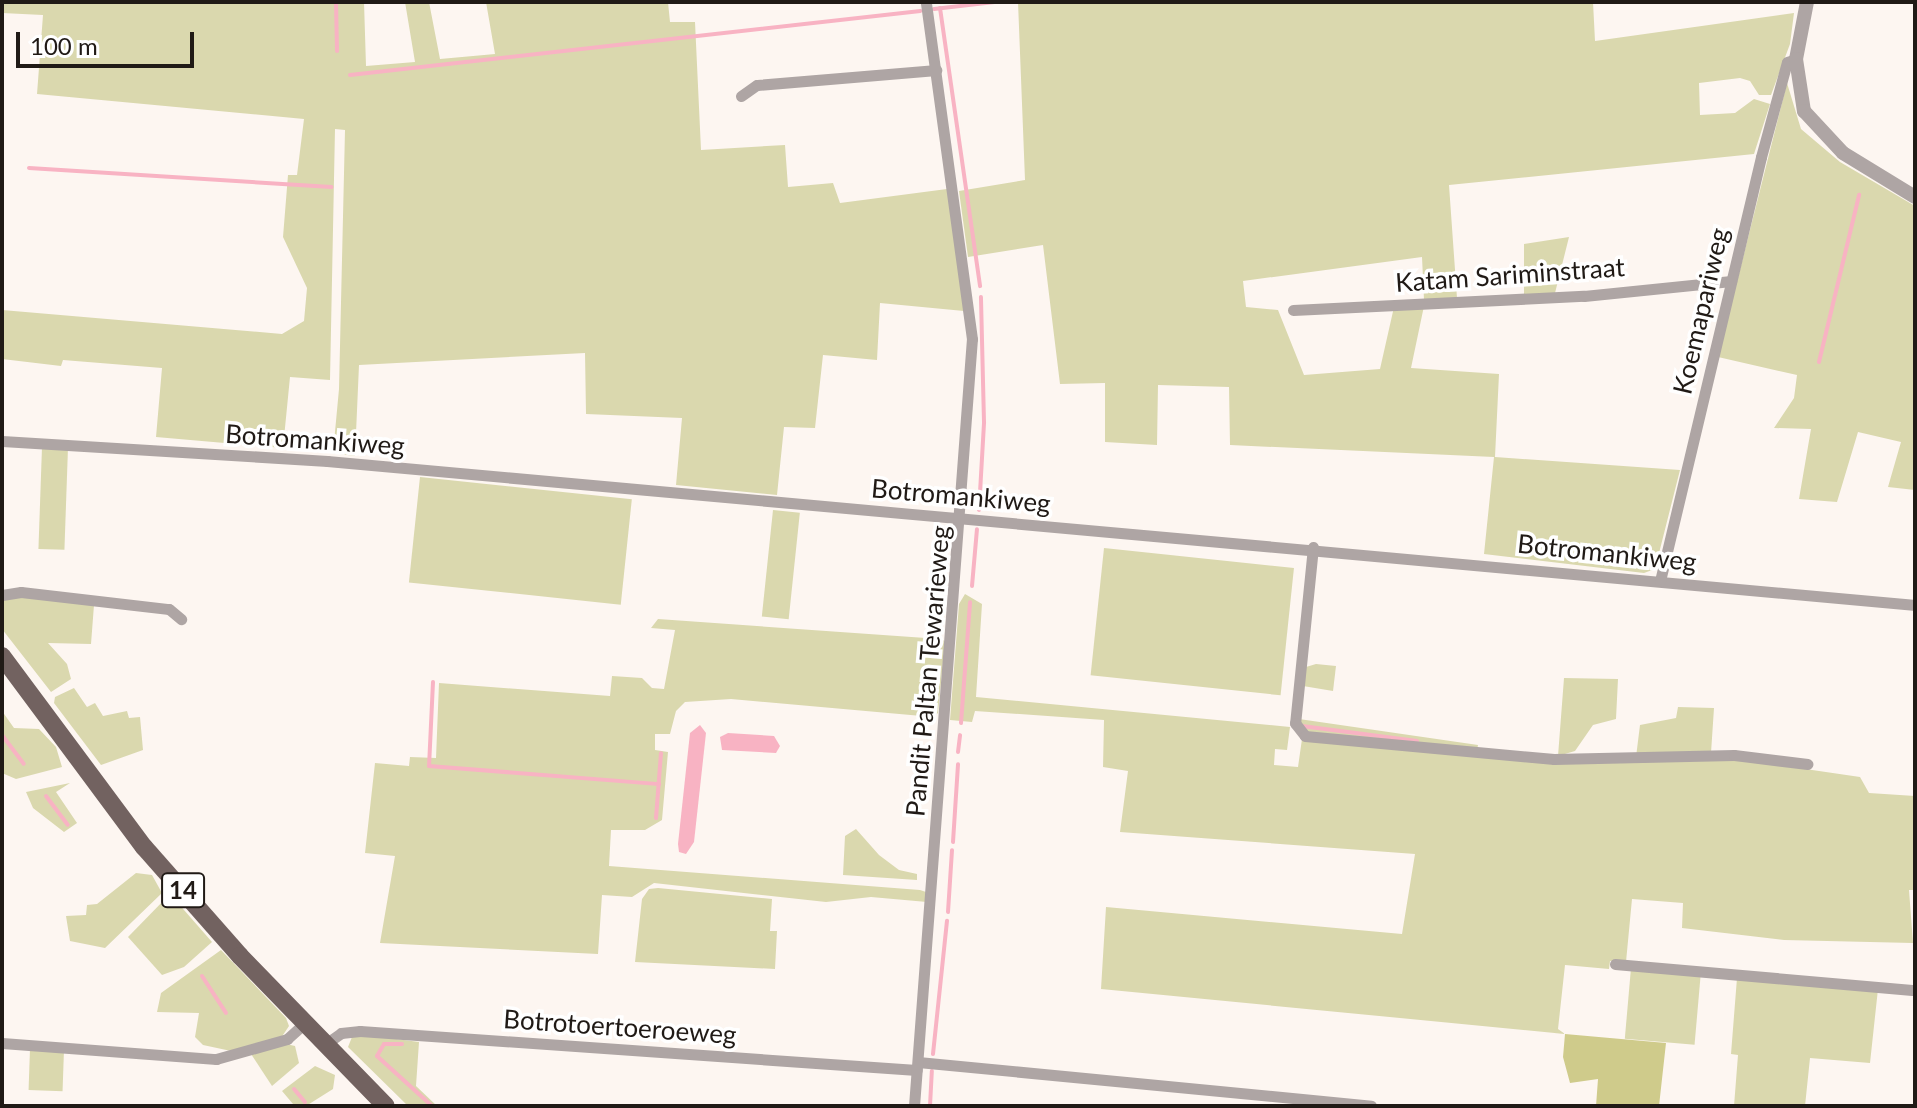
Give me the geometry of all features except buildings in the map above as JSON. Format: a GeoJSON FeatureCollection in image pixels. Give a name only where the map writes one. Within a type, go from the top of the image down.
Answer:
{"type":"FeatureCollection","features":[{"type":"Feature","properties":{"kind":"main road","name":"14"},"geometry":{"type":"LineString","coordinates":[[2,656],[144,847],[324,1045],[386,1106]]}},
{"type":"Feature","properties":{"kind":"street","name":"Pandit Paltan Tewarieweg"},"geometry":{"type":"LineString","coordinates":[[914,1106],[962,518],[972,339],[927,2]]}},
{"type":"Feature","properties":{"kind":"street"},"geometry":{"type":"LineString","coordinates":[[1807,2],[1796,59],[1799,94],[1813,125],[1843,153],[1915,197]]}},
{"type":"Feature","properties":{"kind":"street","name":"Koemapariweg"},"geometry":{"type":"LineString","coordinates":[[1660,581],[1787,62],[1796,59]]}},
{"type":"Feature","properties":{"kind":"street"},"geometry":{"type":"LineString","coordinates":[[741,96],[757,85],[936,70]]}},
{"type":"Feature","properties":{"kind":"street","name":"Katam Sariminstraat"},"geometry":{"type":"LineString","coordinates":[[1293,310],[1584,296],[1731,281]]}},
{"type":"Feature","properties":{"kind":"street","name":"Botromankiweg"},"geometry":{"type":"LineString","coordinates":[[2,441],[327,461],[1313,547],[1915,605]]}},
{"type":"Feature","properties":{"kind":"street"},"geometry":{"type":"LineString","coordinates":[[1313,547],[1295,723],[1305,736],[1554,759],[1734,755],[1807,764]]}},
{"type":"Feature","properties":{"kind":"street"},"geometry":{"type":"LineString","coordinates":[[2,595],[21,592],[169,609],[181,619]]}},
{"type":"Feature","properties":{"kind":"street"},"geometry":{"type":"LineString","coordinates":[[1615,964],[1915,990]]}},
{"type":"Feature","properties":{"kind":"street"},"geometry":{"type":"LineString","coordinates":[[2,1043],[216,1059],[287,1039],[305,1023]]}},
{"type":"Feature","properties":{"kind":"street","name":"Botrotoertoeroeweg"},"geometry":{"type":"LineString","coordinates":[[324,1045],[341,1033],[360,1031],[917,1066],[1371,1106]]}},
{"type":"Feature","properties":{"kind":"shaded area"},"geometry":{"type":"Polygon","coordinates":[[[2,2],[364,2],[366,66],[415,62],[405,2],[429,2],[440,59],[495,54],[486,2],[668,2],[670,22],[695,22],[701,150],[785,145],[788,187],[833,183],[840,203],[947,189],[964,311],[880,303],[877,360],[823,355],[815,428],[784,427],[777,495],[676,485],[682,418],[586,414],[585,353],[359,365],[355,456],[333,453],[339,389],[345,130],[335,129],[330,380],[290,377],[283,448],[156,437],[162,368],[63,360],[61,366],[2,359],[2,310],[282,334],[304,321],[307,288],[283,237],[288,175],[297,175],[304,119],[37,94],[43,15],[2,13],[2,2]]]}},
{"type":"Feature","properties":{"kind":"shaded area"},"geometry":{"type":"Polygon","coordinates":[[[1018,2],[1593,2],[1595,41],[1794,13],[1790,44],[1771,95],[1759,95],[1750,81],[1740,78],[1699,83],[1700,115],[1735,113],[1754,99],[1770,104],[1754,154],[1449,185],[1457,298],[1424,300],[1422,257],[1243,281],[1246,307],[1278,310],[1304,375],[1380,369],[1394,307],[1424,306],[1411,368],[1499,374],[1495,457],[1680,470],[1655,569],[1644,573],[1484,554],[1494,457],[1230,445],[1229,387],[1158,385],[1157,445],[1105,442],[1105,383],[1060,384],[1043,245],[968,257],[959,191],[1025,180],[1018,2]]]}},
{"type":"Feature","properties":{"kind":"shaded area"},"geometry":{"type":"Polygon","coordinates":[[[1787,83],[1801,129],[1840,162],[1915,206],[1915,490],[1888,487],[1901,442],[1858,432],[1837,502],[1799,499],[1811,429],[1774,428],[1794,398],[1797,375],[1718,357],[1787,83]]]}},
{"type":"Feature","properties":{"kind":"shaded area"},"geometry":{"type":"Polygon","coordinates":[[[1569,237],[1555,293],[1524,295],[1524,244],[1569,237]]]}},
{"type":"Feature","properties":{"kind":"shaded area"},"geometry":{"type":"Polygon","coordinates":[[[42,447],[68,448],[64,550],[38,549],[42,447]]]}},
{"type":"Feature","properties":{"kind":"shaded area"},"geometry":{"type":"Polygon","coordinates":[[[420,477],[632,499],[621,605],[409,582],[420,477]]]}},
{"type":"Feature","properties":{"kind":"shaded area"},"geometry":{"type":"Polygon","coordinates":[[[773,510],[800,513],[789,619],[762,616],[773,510]]]}},
{"type":"Feature","properties":{"kind":"shaded area"},"geometry":{"type":"Polygon","coordinates":[[[1104,548],[1294,568],[1281,695],[1091,675],[1104,548]]]}},
{"type":"Feature","properties":{"kind":"shaded area"},"geometry":{"type":"Polygon","coordinates":[[[965,594],[982,604],[976,697],[1290,727],[1287,750],[1275,749],[1274,765],[1298,767],[1302,739],[1639,763],[1662,757],[1736,759],[1860,777],[1869,793],[1915,796],[1915,890],[1909,890],[1913,943],[1784,940],[1682,928],[1683,903],[1632,899],[1626,962],[1610,961],[1609,969],[1565,965],[1558,1029],[1565,1034],[1101,989],[1106,907],[1402,934],[1415,854],[1120,832],[1128,771],[1103,767],[1104,720],[975,711],[972,722],[950,720],[959,604],[965,594]]]}},
{"type":"Feature","properties":{"kind":"shaded area"},"geometry":{"type":"Polygon","coordinates":[[[10,595],[94,605],[91,644],[48,643],[67,664],[71,679],[51,692],[2,629],[2,598],[10,595]]]}},
{"type":"Feature","properties":{"kind":"shaded area"},"geometry":{"type":"Polygon","coordinates":[[[658,619],[940,639],[945,641],[938,713],[933,717],[731,699],[685,702],[676,711],[670,734],[655,734],[655,750],[668,752],[662,820],[645,830],[611,830],[609,866],[920,890],[926,892],[927,902],[871,897],[826,902],[654,883],[632,897],[602,895],[598,954],[380,943],[395,856],[365,853],[375,763],[409,766],[410,757],[436,758],[439,683],[610,696],[612,676],[642,678],[652,688],[664,689],[675,630],[651,628],[658,619]]]}},
{"type":"Feature","properties":{"kind":"shaded area"},"geometry":{"type":"Polygon","coordinates":[[[1316,664],[1336,666],[1333,691],[1303,686],[1306,667],[1316,664]]]}},
{"type":"Feature","properties":{"kind":"shaded area"},"geometry":{"type":"Polygon","coordinates":[[[1564,678],[1618,679],[1616,719],[1593,725],[1575,751],[1558,756],[1564,678]]]}},
{"type":"Feature","properties":{"kind":"shaded area"},"geometry":{"type":"Polygon","coordinates":[[[74,688],[87,707],[95,703],[103,716],[127,711],[129,718],[140,717],[143,750],[101,765],[54,703],[55,697],[74,688]]]}},
{"type":"Feature","properties":{"kind":"shaded area"},"geometry":{"type":"Polygon","coordinates":[[[1678,707],[1714,708],[1711,753],[1636,757],[1640,725],[1676,718],[1678,707]]]}},
{"type":"Feature","properties":{"kind":"shaded area"},"geometry":{"type":"Polygon","coordinates":[[[2,711],[14,728],[39,729],[56,747],[62,767],[16,779],[2,773],[2,711]]]}},
{"type":"Feature","properties":{"kind":"shaded area"},"geometry":{"type":"Polygon","coordinates":[[[1299,719],[1478,745],[1477,750],[1305,733],[1299,719]]]}},
{"type":"Feature","properties":{"kind":"shaded area"},"geometry":{"type":"Polygon","coordinates":[[[700,725],[706,733],[694,842],[686,854],[679,852],[678,844],[690,733],[700,725]]]}},
{"type":"Feature","properties":{"kind":"shaded area"},"geometry":{"type":"Polygon","coordinates":[[[728,733],[774,736],[780,746],[776,753],[722,750],[720,737],[728,733]]]}},
{"type":"Feature","properties":{"kind":"shaded area"},"geometry":{"type":"Polygon","coordinates":[[[70,783],[56,792],[77,823],[64,832],[33,808],[26,792],[70,783]]]}},
{"type":"Feature","properties":{"kind":"shaded area"},"geometry":{"type":"Polygon","coordinates":[[[856,829],[879,855],[899,870],[917,874],[917,880],[843,875],[845,836],[856,829]]]}},
{"type":"Feature","properties":{"kind":"shaded area"},"geometry":{"type":"Polygon","coordinates":[[[136,873],[152,875],[162,893],[105,948],[70,941],[66,916],[86,915],[87,905],[97,904],[136,873]]]}},
{"type":"Feature","properties":{"kind":"shaded area"},"geometry":{"type":"Polygon","coordinates":[[[649,889],[772,899],[770,931],[777,931],[775,969],[635,962],[642,899],[649,889]]]}},
{"type":"Feature","properties":{"kind":"shaded area"},"geometry":{"type":"Polygon","coordinates":[[[170,894],[212,942],[184,967],[162,975],[128,937],[170,894]]]}},
{"type":"Feature","properties":{"kind":"shaded area"},"geometry":{"type":"Polygon","coordinates":[[[221,950],[286,1018],[289,1026],[281,1038],[231,1051],[203,1045],[195,1037],[199,1013],[157,1012],[161,993],[221,950]]]}},
{"type":"Feature","properties":{"kind":"shaded area"},"geometry":{"type":"Polygon","coordinates":[[[1631,968],[1701,974],[1695,1045],[1625,1039],[1631,968]]]}},
{"type":"Feature","properties":{"kind":"shaded area"},"geometry":{"type":"Polygon","coordinates":[[[1737,978],[1878,989],[1870,1063],[1810,1058],[1805,1106],[1734,1106],[1738,1055],[1731,1054],[1737,978]]]}},
{"type":"Feature","properties":{"kind":"shaded area"},"geometry":{"type":"Polygon","coordinates":[[[1565,1034],[1666,1043],[1659,1106],[1596,1106],[1598,1079],[1570,1083],[1563,1057],[1565,1034]]]}},
{"type":"Feature","properties":{"kind":"shaded area"},"geometry":{"type":"Polygon","coordinates":[[[373,1036],[419,1042],[416,1086],[437,1106],[408,1106],[348,1047],[352,1037],[373,1036]]]}},
{"type":"Feature","properties":{"kind":"shaded area"},"geometry":{"type":"Polygon","coordinates":[[[286,1044],[295,1046],[299,1063],[272,1086],[251,1054],[286,1044]]]}},
{"type":"Feature","properties":{"kind":"shaded area"},"geometry":{"type":"Polygon","coordinates":[[[30,1049],[64,1050],[63,1091],[29,1090],[30,1049]]]}},
{"type":"Feature","properties":{"kind":"shaded area"},"geometry":{"type":"Polygon","coordinates":[[[315,1066],[335,1075],[333,1089],[306,1106],[285,1106],[293,1104],[282,1091],[315,1066]]]}},
{"type":"Feature","properties":{"kind":"waterway"},"geometry":{"type":"LineString","coordinates":[[336,2],[337,51]]}},
{"type":"Feature","properties":{"kind":"waterway"},"geometry":{"type":"LineString","coordinates":[[934,9],[995,2]]}},
{"type":"Feature","properties":{"kind":"waterway"},"geometry":{"type":"LineString","coordinates":[[940,8],[980,286]]}},
{"type":"Feature","properties":{"kind":"waterway"},"geometry":{"type":"LineString","coordinates":[[350,75],[920,11]]}},
{"type":"Feature","properties":{"kind":"waterway"},"geometry":{"type":"LineString","coordinates":[[29,168],[331,187]]}},
{"type":"Feature","properties":{"kind":"waterway"},"geometry":{"type":"LineString","coordinates":[[1819,362],[1859,195]]}},
{"type":"Feature","properties":{"kind":"waterway"},"geometry":{"type":"LineString","coordinates":[[979,510],[984,422],[981,297]]}},
{"type":"Feature","properties":{"kind":"waterway"},"geometry":{"type":"LineString","coordinates":[[972,586],[977,529]]}},
{"type":"Feature","properties":{"kind":"waterway"},"geometry":{"type":"LineString","coordinates":[[961,723],[970,602]]}},
{"type":"Feature","properties":{"kind":"waterway"},"geometry":{"type":"LineString","coordinates":[[433,682],[429,766],[659,784]]}},
{"type":"Feature","properties":{"kind":"waterway"},"geometry":{"type":"LineString","coordinates":[[1302,726],[1417,741]]}},
{"type":"Feature","properties":{"kind":"waterway"},"geometry":{"type":"LineString","coordinates":[[2,735],[24,764]]}},
{"type":"Feature","properties":{"kind":"waterway"},"geometry":{"type":"LineString","coordinates":[[958,752],[960,735]]}},
{"type":"Feature","properties":{"kind":"waterway"},"geometry":{"type":"LineString","coordinates":[[656,818],[661,753]]}},
{"type":"Feature","properties":{"kind":"waterway"},"geometry":{"type":"LineString","coordinates":[[953,842],[958,764]]}},
{"type":"Feature","properties":{"kind":"waterway"},"geometry":{"type":"LineString","coordinates":[[46,796],[68,825]]}},
{"type":"Feature","properties":{"kind":"waterway"},"geometry":{"type":"LineString","coordinates":[[948,912],[952,850]]}},
{"type":"Feature","properties":{"kind":"waterway"},"geometry":{"type":"LineString","coordinates":[[933,1054],[947,921]]}},
{"type":"Feature","properties":{"kind":"waterway"},"geometry":{"type":"LineString","coordinates":[[202,976],[226,1013]]}},
{"type":"Feature","properties":{"kind":"waterway"},"geometry":{"type":"LineString","coordinates":[[402,1044],[384,1044],[377,1056],[432,1106]]}},
{"type":"Feature","properties":{"kind":"waterway"},"geometry":{"type":"LineString","coordinates":[[930,1106],[932,1071]]}},
{"type":"Feature","properties":{"kind":"waterway"},"geometry":{"type":"LineString","coordinates":[[294,1089],[305,1102]]}}]}
